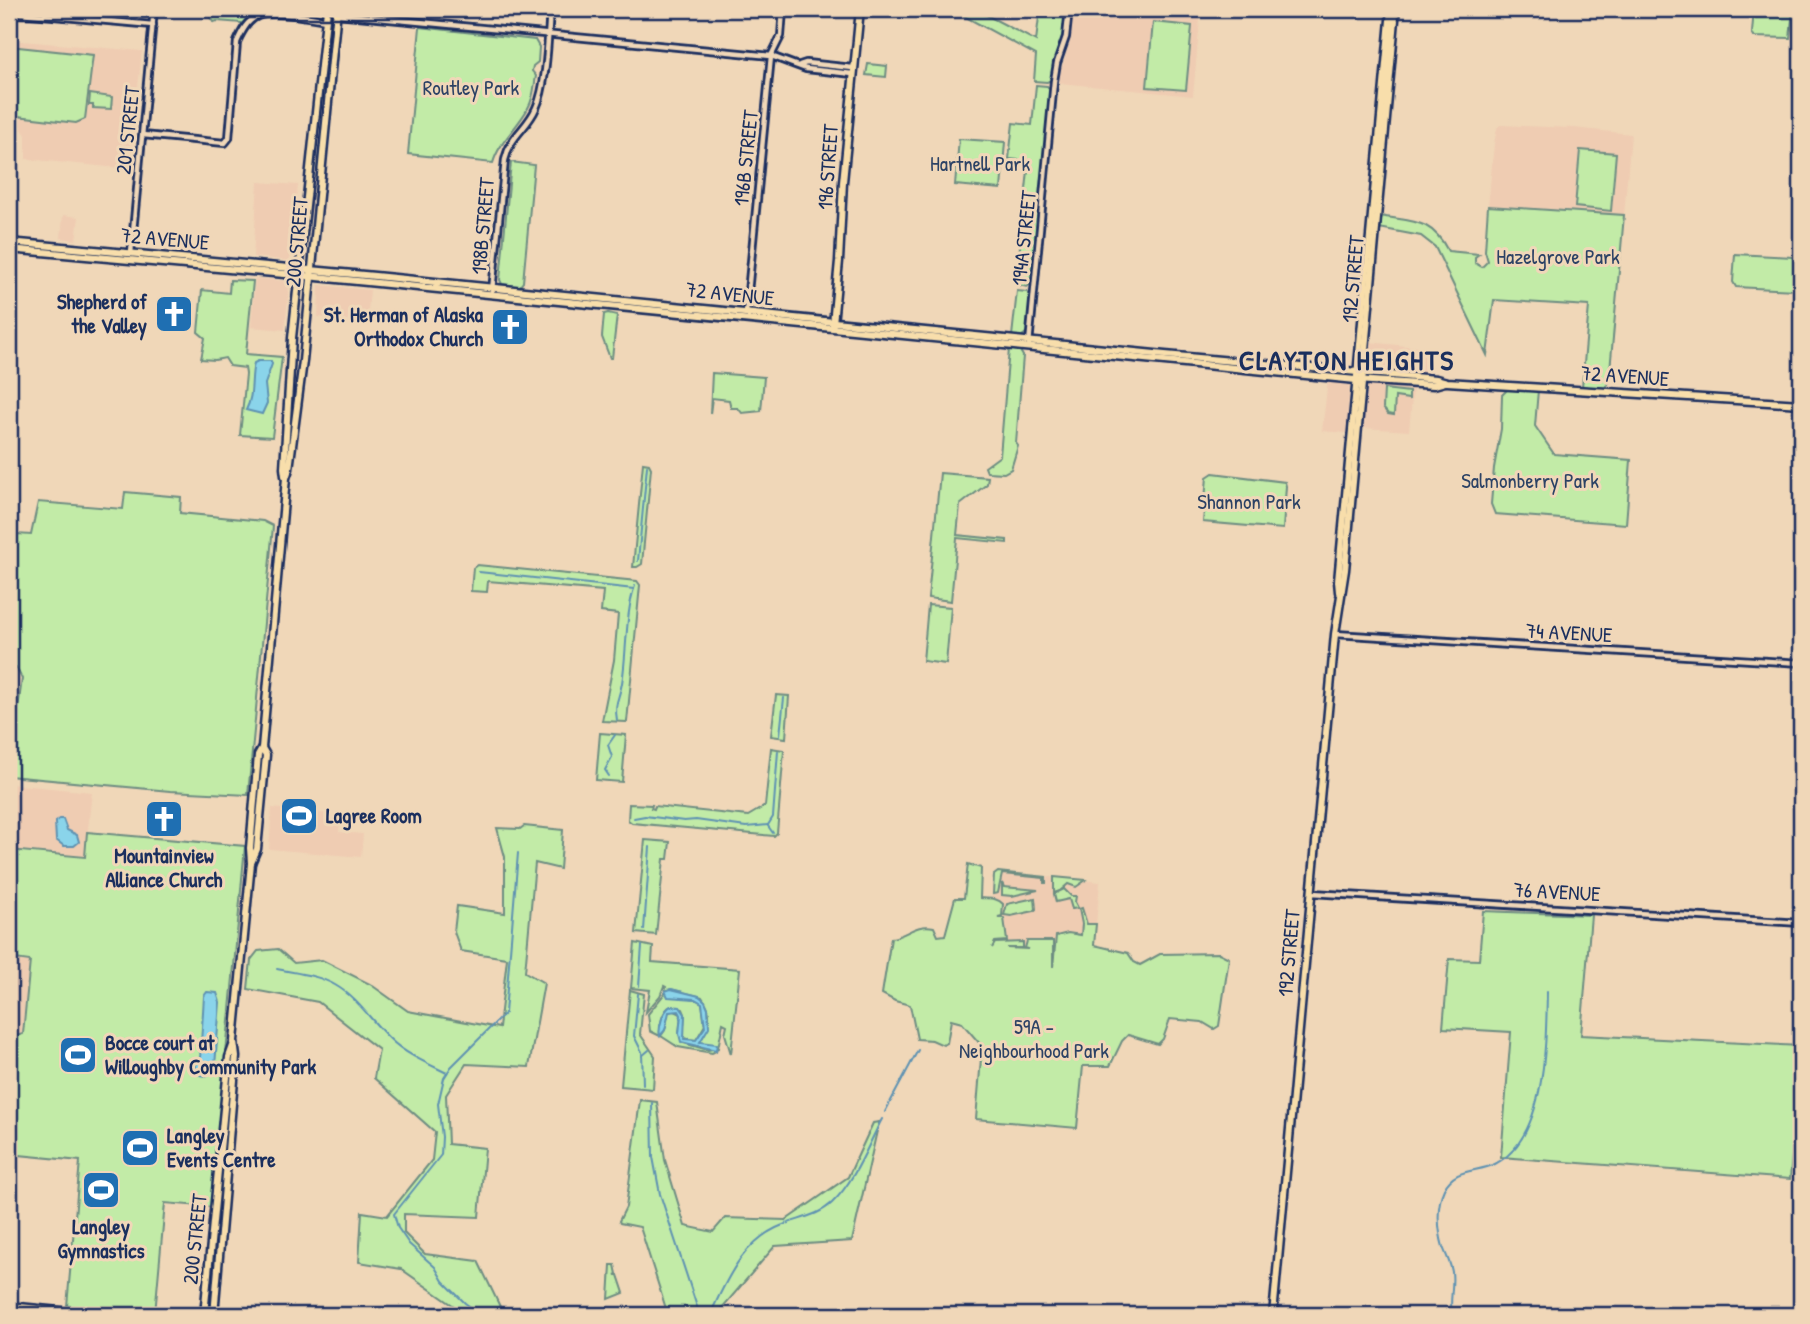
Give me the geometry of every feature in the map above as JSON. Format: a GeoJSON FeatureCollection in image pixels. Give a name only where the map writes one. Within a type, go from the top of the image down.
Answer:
{"type":"FeatureCollection","features":[{"type":"Feature","properties":{"kind":"main road","name":"196 STREET"},"geometry":{"type":"LineString","coordinates":[[833,325],[860,9]]}},
{"type":"Feature","properties":{"kind":"main road","name":"192 STREET"},"geometry":{"type":"LineString","coordinates":[[1359,377],[1394,9]]}},
{"type":"Feature","properties":{"kind":"main road","name":"192 STREET"},"geometry":{"type":"LineString","coordinates":[[1273,1315],[1335,634],[1339,594],[1345,570],[1359,377],[1394,9]]}},
{"type":"Feature","properties":{"kind":"main road","name":"200 STREET"},"geometry":{"type":"LineString","coordinates":[[286,478],[284,468],[289,388],[299,272],[326,20],[333,10]]}},
{"type":"Feature","properties":{"kind":"main road","name":"200 STREET"},"geometry":{"type":"LineString","coordinates":[[214,1315],[236,1057],[234,1041],[251,863],[257,849],[266,755],[262,748],[286,478],[298,401],[311,273],[333,10]]}},
{"type":"Feature","properties":{"kind":"main road","name":"72 AVENUE"},"geometry":{"type":"LineString","coordinates":[[9,242],[299,272]]}},
{"type":"Feature","properties":{"kind":"main road","name":"72 AVENUE"},"geometry":{"type":"LineString","coordinates":[[9,249],[311,273],[702,315],[935,333],[1149,359],[1160,357],[1256,364],[1359,377]]}},
{"type":"Feature","properties":{"kind":"main road","name":"72 AVENUE"},"geometry":{"type":"LineString","coordinates":[[492,292],[709,309],[897,334],[1359,377],[1801,404]]}},
{"type":"Feature","properties":{"kind":"main road"},"geometry":{"type":"LineString","coordinates":[[673,312],[677,309],[709,309]]}},
{"type":"Feature","properties":{"kind":"main road"},"geometry":{"type":"LineString","coordinates":[[702,315],[746,313]]}},
{"type":"Feature","properties":{"kind":"main road"},"geometry":{"type":"LineString","coordinates":[[897,334],[935,333]]}},
{"type":"Feature","properties":{"kind":"main road","name":"200 STREET"},"geometry":{"type":"LineString","coordinates":[[204,1315],[229,1056],[234,1041]]}},
{"type":"Feature","properties":{"kind":"main road"},"geometry":{"type":"LineString","coordinates":[[9,1307],[99,1315]]}},
{"type":"Feature","properties":{"kind":"street","name":"201 STREET"},"geometry":{"type":"LineString","coordinates":[[131,253],[154,9]]}},
{"type":"Feature","properties":{"kind":"street"},"geometry":{"type":"LineString","coordinates":[[548,35],[550,9]]}},
{"type":"Feature","properties":{"kind":"street","name":"196B STREET"},"geometry":{"type":"LineString","coordinates":[[746,313],[771,56],[781,36],[783,9]]}},
{"type":"Feature","properties":{"kind":"street","name":"194A STREET"},"geometry":{"type":"LineString","coordinates":[[1029,345],[1054,85],[1057,63],[1066,37],[1069,9]]}},
{"type":"Feature","properties":{"kind":"street"},"geometry":{"type":"LineString","coordinates":[[333,10],[548,35],[771,56],[806,69],[853,71]]}},
{"type":"Feature","properties":{"kind":"street"},"geometry":{"type":"LineString","coordinates":[[9,12],[153,25]]}},
{"type":"Feature","properties":{"kind":"street"},"geometry":{"type":"LineString","coordinates":[[143,135],[225,143],[229,138],[237,42],[248,24],[257,16],[270,14],[326,20]]}},
{"type":"Feature","properties":{"kind":"street","name":"198B STREET"},"geometry":{"type":"LineString","coordinates":[[492,292],[505,160],[511,142],[533,115],[540,99],[548,35]]}},
{"type":"Feature","properties":{"kind":"street","name":"74 AVENUE"},"geometry":{"type":"LineString","coordinates":[[1335,634],[1801,663]]}},
{"type":"Feature","properties":{"kind":"street","name":"76 AVENUE"},"geometry":{"type":"LineString","coordinates":[[1312,893],[1801,923]]}},
{"type":"Feature","properties":{"kind":"shaded area"},"geometry":{"type":"Polygon","coordinates":[[[1074,9],[1201,9],[1193,96],[1060,83],[1059,75],[1068,48],[1074,9]]]}},
{"type":"Feature","properties":{"kind":"shaded area"},"geometry":{"type":"Polygon","coordinates":[[[9,40],[142,51],[129,169],[26,159],[26,135],[16,120],[9,119],[9,40]]]}},
{"type":"Feature","properties":{"kind":"shaded area"},"geometry":{"type":"Polygon","coordinates":[[[1500,125],[1631,134],[1624,215],[1488,206],[1494,144],[1500,125]]]}},
{"type":"Feature","properties":{"kind":"shaded area"},"geometry":{"type":"Polygon","coordinates":[[[258,182],[298,185],[290,261],[253,257],[258,182]]]}},
{"type":"Feature","properties":{"kind":"shaded area"},"geometry":{"type":"Polygon","coordinates":[[[63,215],[79,217],[76,240],[61,238],[63,215]]]}},
{"type":"Feature","properties":{"kind":"shaded area"},"geometry":{"type":"Polygon","coordinates":[[[255,278],[285,281],[289,284],[285,330],[251,327],[255,278]]]}},
{"type":"Feature","properties":{"kind":"shaded area"},"geometry":{"type":"Polygon","coordinates":[[[319,285],[370,290],[367,322],[318,317],[319,285]]]}},
{"type":"Feature","properties":{"kind":"shaded area"},"geometry":{"type":"Polygon","coordinates":[[[1369,342],[1426,348],[1424,374],[1370,370],[1367,364],[1369,342]]]}},
{"type":"Feature","properties":{"kind":"shaded area"},"geometry":{"type":"Polygon","coordinates":[[[1328,380],[1350,385],[1347,433],[1322,431],[1328,380]]]}},
{"type":"Feature","properties":{"kind":"shaded area"},"geometry":{"type":"Polygon","coordinates":[[[1367,385],[1413,388],[1409,431],[1363,428],[1364,391],[1367,385]]]}},
{"type":"Feature","properties":{"kind":"shaded area"},"geometry":{"type":"Polygon","coordinates":[[[9,784],[92,792],[85,857],[11,850],[9,868],[9,784]]]}},
{"type":"Feature","properties":{"kind":"shaded area"},"geometry":{"type":"Polygon","coordinates":[[[272,808],[341,815],[339,832],[363,834],[361,857],[269,849],[272,808]]]}},
{"type":"Feature","properties":{"kind":"shaded area"},"geometry":{"type":"Polygon","coordinates":[[[998,872],[1100,882],[1090,989],[985,980],[994,875],[998,872]]]}},
{"type":"Feature","properties":{"kind":"shaded area"},"geometry":{"type":"Polygon","coordinates":[[[9,938],[17,939],[30,961],[23,1035],[9,1038],[9,938]]]}},
{"type":"Feature","properties":{"kind":"green space"},"geometry":{"type":"Polygon","coordinates":[[[206,9],[258,9],[242,23],[214,22],[206,9]]]}},
{"type":"Feature","properties":{"kind":"green space"},"geometry":{"type":"Polygon","coordinates":[[[951,9],[975,9],[1036,41],[1040,9],[1066,9],[1062,40],[1051,80],[1034,81],[1036,55],[951,9]]]}},
{"type":"Feature","properties":{"kind":"green space"},"geometry":{"type":"Polygon","coordinates":[[[1754,9],[1793,9],[1790,38],[1754,37],[1754,9]]]}},
{"type":"Feature","properties":{"kind":"green space"},"geometry":{"type":"Polygon","coordinates":[[[1153,22],[1192,26],[1186,90],[1147,87],[1153,22]]]}},
{"type":"Feature","properties":{"kind":"green space","name":"Routley Park"},"geometry":{"type":"Polygon","coordinates":[[[420,27],[535,40],[539,47],[538,62],[532,71],[536,76],[530,104],[493,163],[408,154],[420,27]]]}},
{"type":"Feature","properties":{"kind":"green space"},"geometry":{"type":"Polygon","coordinates":[[[9,46],[93,55],[85,119],[76,123],[9,115],[9,46]]]}},
{"type":"Feature","properties":{"kind":"green space"},"geometry":{"type":"Polygon","coordinates":[[[868,64],[887,66],[886,77],[866,75],[868,64]]]}},
{"type":"Feature","properties":{"kind":"green space"},"geometry":{"type":"Polygon","coordinates":[[[1036,85],[1047,86],[1051,91],[1032,282],[1027,287],[1018,285],[1017,275],[1029,161],[1009,159],[1013,123],[1032,125],[1036,85]]]}},
{"type":"Feature","properties":{"kind":"green space"},"geometry":{"type":"Polygon","coordinates":[[[90,94],[112,97],[111,109],[93,108],[93,105],[89,105],[90,94]]]}},
{"type":"Feature","properties":{"kind":"green space","name":"Hartnell Park"},"geometry":{"type":"Polygon","coordinates":[[[959,139],[1005,142],[1001,189],[955,185],[959,139]]]}},
{"type":"Feature","properties":{"kind":"green space"},"geometry":{"type":"Polygon","coordinates":[[[1580,150],[1616,153],[1611,211],[1575,207],[1580,150]]]}},
{"type":"Feature","properties":{"kind":"green space"},"geometry":{"type":"Polygon","coordinates":[[[511,162],[534,165],[523,282],[519,287],[502,284],[500,280],[511,162]]]}},
{"type":"Feature","properties":{"kind":"green space","name":"Hazelgrove Park"},"geometry":{"type":"Polygon","coordinates":[[[1488,206],[1624,215],[1609,382],[1606,388],[1582,387],[1589,306],[1494,300],[1487,355],[1435,247],[1421,236],[1379,228],[1380,216],[1420,223],[1435,232],[1448,251],[1479,254],[1475,257],[1475,263],[1482,267],[1488,261],[1485,251],[1488,206]]]}},
{"type":"Feature","properties":{"kind":"green space"},"geometry":{"type":"Polygon","coordinates":[[[1735,254],[1793,257],[1797,262],[1795,290],[1736,287],[1733,282],[1735,254]]]}},
{"type":"Feature","properties":{"kind":"green space"},"geometry":{"type":"Polygon","coordinates":[[[230,280],[253,281],[246,354],[282,357],[272,437],[240,435],[245,368],[230,366],[225,358],[201,359],[205,338],[198,332],[202,290],[229,293],[230,280]]]}},
{"type":"Feature","properties":{"kind":"green space"},"geometry":{"type":"Polygon","coordinates":[[[1017,291],[1027,292],[1030,296],[1027,332],[1021,337],[1012,336],[1017,291]]]}},
{"type":"Feature","properties":{"kind":"green space"},"geometry":{"type":"Polygon","coordinates":[[[604,314],[617,315],[612,358],[602,337],[604,314]]]}},
{"type":"Feature","properties":{"kind":"green space"},"geometry":{"type":"Polygon","coordinates":[[[1009,349],[1020,351],[1023,356],[1016,443],[1018,446],[1011,469],[1004,473],[987,472],[985,467],[1000,456],[1009,349]]]}},
{"type":"Feature","properties":{"kind":"green space"},"geometry":{"type":"Polygon","coordinates":[[[712,373],[764,377],[761,411],[742,413],[738,408],[731,408],[729,400],[712,398],[710,414],[712,373]]]}},
{"type":"Feature","properties":{"kind":"green space"},"geometry":{"type":"Polygon","coordinates":[[[1384,389],[1409,392],[1409,399],[1395,397],[1394,415],[1388,414],[1383,408],[1384,389]]]}},
{"type":"Feature","properties":{"kind":"green space","name":"Salmonberry Park"},"geometry":{"type":"Polygon","coordinates":[[[1508,389],[1538,390],[1535,426],[1554,454],[1631,460],[1626,524],[1495,514],[1491,504],[1494,468],[1501,429],[1502,395],[1508,389]]]}},
{"type":"Feature","properties":{"kind":"green space"},"geometry":{"type":"Polygon","coordinates":[[[643,463],[649,464],[651,468],[642,564],[633,567],[643,463]]]}},
{"type":"Feature","properties":{"kind":"green space"},"geometry":{"type":"Polygon","coordinates":[[[940,473],[988,477],[987,484],[960,505],[957,535],[1007,540],[1007,543],[957,538],[951,601],[928,598],[940,473]]]}},
{"type":"Feature","properties":{"kind":"green space","name":"Shannon Park"},"geometry":{"type":"Polygon","coordinates":[[[1213,473],[1285,482],[1283,529],[1203,522],[1207,477],[1213,473]]]}},
{"type":"Feature","properties":{"kind":"green space"},"geometry":{"type":"Polygon","coordinates":[[[125,492],[181,497],[180,513],[263,521],[273,526],[248,795],[170,791],[9,776],[22,679],[16,667],[9,666],[9,558],[17,534],[31,535],[38,502],[123,509],[125,492]]]}},
{"type":"Feature","properties":{"kind":"green space"},"geometry":{"type":"Polygon","coordinates":[[[477,565],[637,581],[640,585],[627,722],[602,721],[614,660],[618,614],[601,612],[603,591],[488,581],[487,592],[471,591],[473,568],[477,565]]]}},
{"type":"Feature","properties":{"kind":"green space"},"geometry":{"type":"Polygon","coordinates":[[[928,605],[951,607],[946,664],[923,661],[928,605]]]}},
{"type":"Feature","properties":{"kind":"green space"},"geometry":{"type":"Polygon","coordinates":[[[776,695],[789,696],[786,738],[771,736],[776,695]]]}},
{"type":"Feature","properties":{"kind":"green space"},"geometry":{"type":"Polygon","coordinates":[[[600,733],[626,735],[622,782],[596,780],[600,733]]]}},
{"type":"Feature","properties":{"kind":"green space"},"geometry":{"type":"Polygon","coordinates":[[[771,748],[784,750],[777,833],[774,836],[632,823],[628,820],[629,804],[652,805],[651,808],[654,809],[655,806],[748,816],[765,806],[771,748]]]}},
{"type":"Feature","properties":{"kind":"green space"},"geometry":{"type":"Polygon","coordinates":[[[524,826],[563,830],[560,869],[535,863],[525,972],[544,983],[529,1067],[466,1064],[446,1095],[448,1144],[485,1148],[479,1217],[404,1214],[404,1233],[425,1254],[478,1261],[504,1315],[467,1315],[401,1269],[359,1262],[362,1212],[387,1216],[432,1160],[435,1132],[374,1078],[379,1050],[318,1002],[248,989],[251,960],[258,951],[278,949],[294,963],[322,960],[370,984],[408,1011],[499,1028],[507,958],[461,951],[454,932],[457,906],[505,913],[505,857],[497,828],[520,829],[524,826]]]}},
{"type":"Feature","properties":{"kind":"green space"},"geometry":{"type":"Polygon","coordinates":[[[87,832],[245,846],[212,1207],[165,1203],[155,1314],[67,1306],[80,1161],[9,1154],[9,1038],[23,1034],[30,961],[15,959],[17,939],[9,938],[10,850],[85,857],[87,832]]]}},
{"type":"Feature","properties":{"kind":"green space"},"geometry":{"type":"Polygon","coordinates":[[[645,840],[670,842],[668,859],[664,859],[656,935],[636,933],[645,840]]]}},
{"type":"Feature","properties":{"kind":"green space","name":"59A - Neighbourhood Park"},"geometry":{"type":"Polygon","coordinates":[[[968,864],[981,868],[980,898],[995,899],[1003,904],[1002,916],[998,917],[1004,918],[1007,941],[995,942],[992,948],[995,943],[1023,942],[1023,948],[1007,948],[1028,949],[1025,948],[1027,941],[1053,941],[1053,967],[1056,936],[1068,933],[1081,935],[1079,909],[1082,908],[1087,924],[1096,924],[1094,945],[1128,953],[1134,962],[1140,965],[1160,954],[1219,953],[1229,958],[1219,1026],[1214,1029],[1202,1022],[1170,1019],[1163,1039],[1158,1044],[1128,1035],[1122,1041],[1110,1066],[1083,1066],[1077,1128],[976,1119],[982,1046],[962,1023],[951,1020],[947,1043],[943,1045],[932,1040],[917,1039],[910,1005],[882,994],[891,938],[927,926],[934,927],[938,936],[945,935],[955,898],[964,898],[968,864]]]}},
{"type":"Feature","properties":{"kind":"green space"},"geometry":{"type":"Polygon","coordinates":[[[998,872],[1046,877],[1046,883],[1044,878],[1002,874],[998,893],[993,894],[994,875],[998,872]]]}},
{"type":"Feature","properties":{"kind":"green space"},"geometry":{"type":"Polygon","coordinates":[[[1054,877],[1086,880],[1076,887],[1068,884],[1054,893],[1054,877]]]}},
{"type":"Feature","properties":{"kind":"green space"},"geometry":{"type":"Polygon","coordinates":[[[1002,883],[1004,887],[1038,890],[1012,896],[1002,895],[1002,883]]]}},
{"type":"Feature","properties":{"kind":"green space"},"geometry":{"type":"Polygon","coordinates":[[[1064,889],[1071,896],[1076,896],[1078,908],[1072,909],[1069,899],[1056,902],[1054,894],[1064,889]]]}},
{"type":"Feature","properties":{"kind":"green space"},"geometry":{"type":"Polygon","coordinates":[[[1035,898],[1034,911],[1004,915],[1007,904],[1035,898]]]}},
{"type":"Feature","properties":{"kind":"green space"},"geometry":{"type":"Polygon","coordinates":[[[1483,911],[1591,915],[1581,1035],[1801,1046],[1790,1179],[1501,1157],[1511,1032],[1443,1028],[1449,959],[1479,960],[1483,911]]]}},
{"type":"Feature","properties":{"kind":"green space"},"geometry":{"type":"Polygon","coordinates":[[[635,943],[653,947],[652,962],[740,969],[731,1054],[725,1034],[727,1025],[723,1023],[718,1048],[700,1042],[709,1020],[708,1008],[702,997],[671,989],[665,991],[664,986],[660,996],[646,1012],[650,990],[631,988],[635,943]]]}},
{"type":"Feature","properties":{"kind":"green space"},"geometry":{"type":"Polygon","coordinates":[[[630,990],[644,994],[640,1034],[655,1056],[653,1089],[621,1086],[630,990]]]}},
{"type":"Feature","properties":{"kind":"green space"},"geometry":{"type":"Polygon","coordinates":[[[665,993],[702,1003],[705,1025],[696,1040],[683,1038],[685,1014],[683,1009],[671,1006],[663,1015],[660,1036],[650,1031],[648,1014],[665,993]]]}},
{"type":"Feature","properties":{"kind":"green space"},"geometry":{"type":"Polygon","coordinates":[[[673,1010],[681,1014],[679,1034],[683,1043],[708,1050],[717,1048],[716,1051],[712,1053],[678,1047],[661,1036],[668,1013],[673,1010]]]}},
{"type":"Feature","properties":{"kind":"green space"},"geometry":{"type":"Polygon","coordinates":[[[640,1100],[657,1102],[665,1160],[685,1226],[713,1232],[725,1218],[786,1220],[848,1177],[873,1123],[879,1122],[852,1241],[775,1246],[716,1315],[668,1315],[640,1227],[619,1221],[626,1207],[640,1100]]]}},
{"type":"Feature","properties":{"kind":"green space"},"geometry":{"type":"Polygon","coordinates":[[[611,1265],[615,1265],[615,1275],[618,1275],[624,1293],[609,1299],[611,1265]]]}},
{"type":"Feature","properties":{"kind":"water"},"geometry":{"type":"Polygon","coordinates":[[[271,361],[272,364],[265,384],[267,403],[262,414],[246,410],[254,363],[271,361]]]}},
{"type":"Feature","properties":{"kind":"water"},"geometry":{"type":"Polygon","coordinates":[[[63,819],[67,830],[77,835],[79,842],[74,846],[64,846],[56,840],[55,822],[63,819]]]}},
{"type":"Feature","properties":{"kind":"water"},"geometry":{"type":"Polygon","coordinates":[[[671,989],[699,996],[705,1001],[709,1027],[700,1042],[717,1044],[716,1050],[681,1042],[679,1011],[669,1012],[665,1030],[660,1036],[662,1020],[671,1006],[680,1007],[685,1014],[684,1039],[696,1040],[705,1027],[702,1003],[695,999],[668,997],[665,991],[671,989]]]}},
{"type":"Feature","properties":{"kind":"water"},"geometry":{"type":"Polygon","coordinates":[[[207,992],[217,993],[220,1002],[215,1066],[206,1076],[200,1075],[195,1067],[200,1059],[204,996],[207,992]]]}},
{"type":"Feature","properties":{"kind":"waterway"},"geometry":{"type":"LineString","coordinates":[[638,561],[647,466]]}},
{"type":"Feature","properties":{"kind":"waterway"},"geometry":{"type":"LineString","coordinates":[[479,572],[634,589]]}},
{"type":"Feature","properties":{"kind":"waterway"},"geometry":{"type":"LineString","coordinates":[[617,720],[616,705],[622,683],[629,608],[635,586]]}},
{"type":"Feature","properties":{"kind":"waterway"},"geometry":{"type":"LineString","coordinates":[[780,735],[784,698]]}},
{"type":"Feature","properties":{"kind":"waterway"},"geometry":{"type":"LineString","coordinates":[[609,776],[605,770],[612,757],[608,745],[615,735]]}},
{"type":"Feature","properties":{"kind":"waterway"},"geometry":{"type":"LineString","coordinates":[[768,825],[773,817],[778,751]]}},
{"type":"Feature","properties":{"kind":"waterway"},"geometry":{"type":"LineString","coordinates":[[634,818],[645,816],[696,820],[746,827],[768,825]]}},
{"type":"Feature","properties":{"kind":"waterway"},"geometry":{"type":"LineString","coordinates":[[768,826],[773,833]]}},
{"type":"Feature","properties":{"kind":"waterway"},"geometry":{"type":"LineString","coordinates":[[644,930],[650,847]]}},
{"type":"Feature","properties":{"kind":"waterway"},"geometry":{"type":"LineString","coordinates":[[481,1315],[465,1303],[443,1281],[435,1267],[409,1244],[398,1228],[394,1214],[441,1155],[438,1104],[444,1078],[451,1067],[505,1013],[518,853]]}},
{"type":"Feature","properties":{"kind":"waterway"},"geometry":{"type":"LineString","coordinates":[[639,986],[642,946]]}},
{"type":"Feature","properties":{"kind":"waterway"},"geometry":{"type":"LineString","coordinates":[[277,969],[314,977],[335,985],[358,1003],[396,1044],[447,1073]]}},
{"type":"Feature","properties":{"kind":"waterway"},"geometry":{"type":"LineString","coordinates":[[1452,1315],[1452,1272],[1439,1225],[1441,1196],[1454,1177],[1495,1164],[1512,1151],[1525,1133],[1540,1086],[1546,1035],[1547,991]]}},
{"type":"Feature","properties":{"kind":"waterway"},"geometry":{"type":"LineString","coordinates":[[638,994],[634,1036],[642,1052],[643,1084]]}},
{"type":"Feature","properties":{"kind":"waterway"},"geometry":{"type":"LineString","coordinates":[[642,1056],[649,1050]]}},
{"type":"Feature","properties":{"kind":"waterway"},"geometry":{"type":"LineString","coordinates":[[885,1112],[918,1050]]}},
{"type":"Feature","properties":{"kind":"waterway"},"geometry":{"type":"LineString","coordinates":[[652,1103],[653,1157],[660,1194],[698,1310],[702,1315]]}},
{"type":"Feature","properties":{"kind":"waterway"},"geometry":{"type":"LineString","coordinates":[[710,1315],[738,1262],[757,1240],[783,1225],[821,1211],[840,1194],[854,1174],[882,1119]]}},
{"type":"Feature","properties":{"kind":"place","name":"Shepherd of the Valley"},"geometry":{"type":"Point","coordinates":[174,314]}},
{"type":"Feature","properties":{"kind":"place","name":"St. Herman of Alaska Orthodox Church"},"geometry":{"type":"Point","coordinates":[510,327]}},
{"type":"Feature","properties":{"kind":"place","name":"Lagree Room"},"geometry":{"type":"Point","coordinates":[299,816]}},
{"type":"Feature","properties":{"kind":"place","name":"Mountainview Alliance Church"},"geometry":{"type":"Point","coordinates":[164,819]}},
{"type":"Feature","properties":{"kind":"place","name":"Bocce court at Willoughby Community Park"},"geometry":{"type":"Point","coordinates":[78,1055]}},
{"type":"Feature","properties":{"kind":"place","name":"Langley Events Centre"},"geometry":{"type":"Point","coordinates":[140,1148]}},
{"type":"Feature","properties":{"kind":"place","name":"Langley Gymnastics"},"geometry":{"type":"Point","coordinates":[101,1190]}},
{"type":"Feature","properties":{"kind":"district","name":"CLAYTON HEIGHTS"},"geometry":{"type":"Point","coordinates":[1347,360]}}]}
